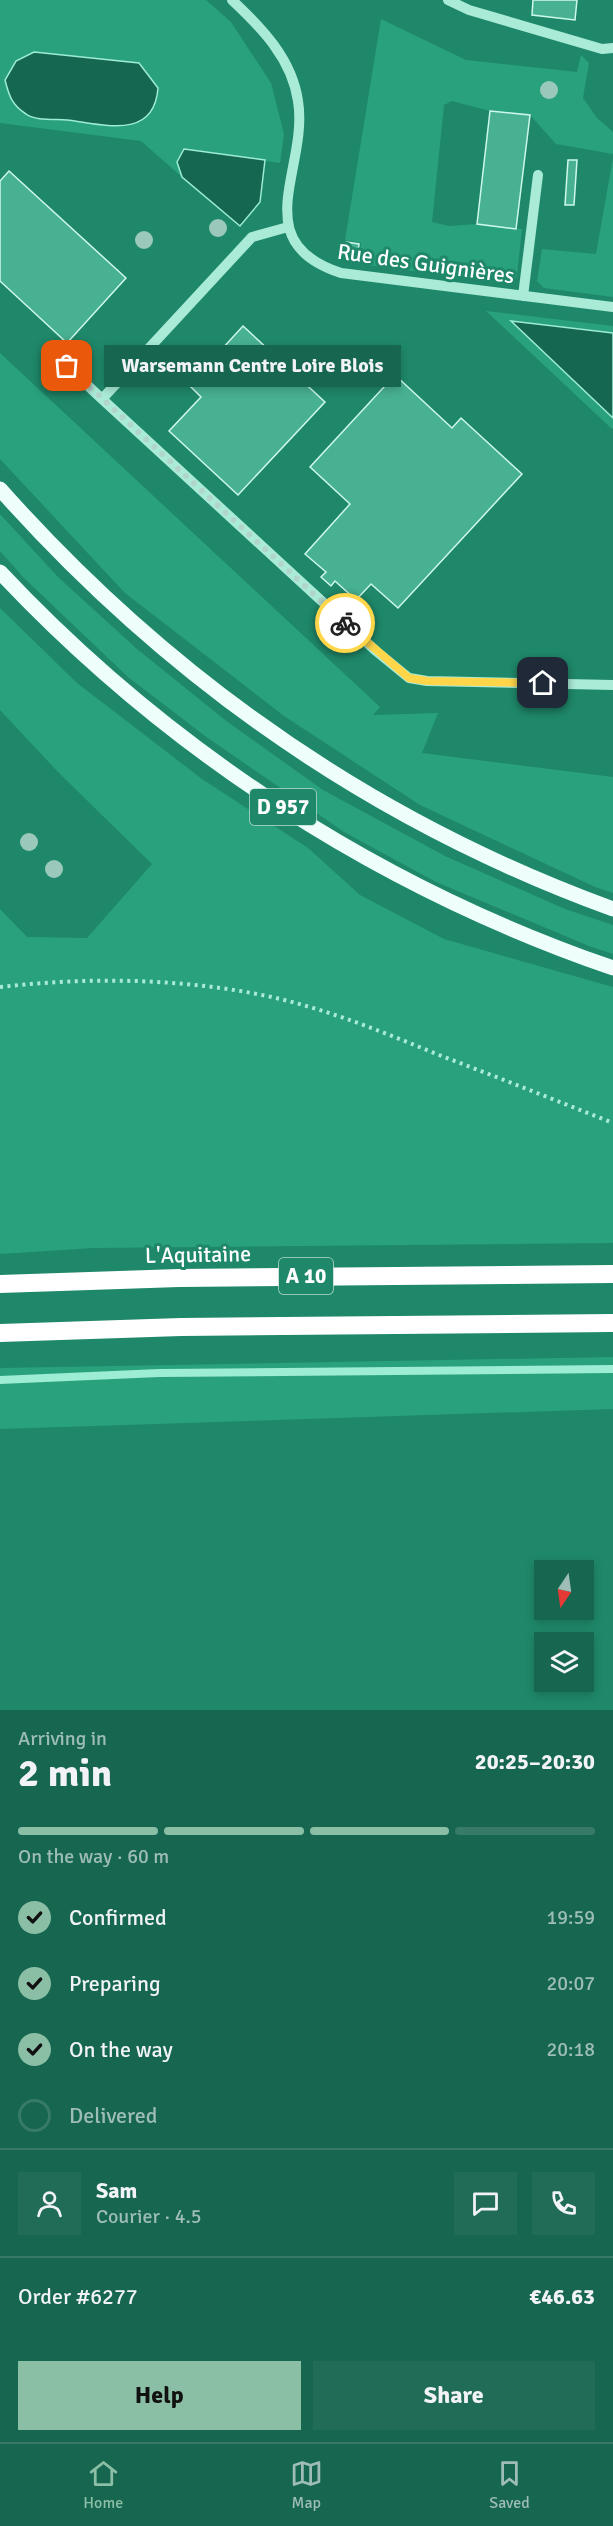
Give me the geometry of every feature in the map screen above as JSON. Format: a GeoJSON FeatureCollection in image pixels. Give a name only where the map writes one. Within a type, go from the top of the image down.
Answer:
{"type":"FeatureCollection","features":[{"type":"Feature","properties":{"kind":"highway","name":"L'Aquitaine"},"geometry":{"type":"LineString","coordinates":[[0,1284],[179,1278],[613,1274]]}},
{"type":"Feature","properties":{"kind":"highway","name":"A 10"},"geometry":{"type":"LineString","coordinates":[[0,1333],[181,1328],[613,1323]]}},
{"type":"Feature","properties":{"kind":"main road","name":"D 957"},"geometry":{"type":"LineString","coordinates":[[0,489],[67,561],[131,622],[234,706],[272,733],[327,770],[444,836],[522,873],[613,909]]}},
{"type":"Feature","properties":{"kind":"main road","name":"D 957"},"geometry":{"type":"LineString","coordinates":[[0,572],[32,606],[126,692],[205,754],[300,819],[417,886],[511,930],[613,968]]}},
{"type":"Feature","properties":{"kind":"street","name":"Rue des Guignières"},"geometry":{"type":"LineString","coordinates":[[232,0],[261,28],[280,52],[292,76],[299,102],[298,131],[286,207],[292,240],[304,255],[323,267],[341,273],[613,307]]}},
{"type":"Feature","properties":{"kind":"street"},"geometry":{"type":"LineString","coordinates":[[448,0],[480,13],[602,49],[613,48]]}},
{"type":"Feature","properties":{"kind":"street"},"geometry":{"type":"LineString","coordinates":[[523,296],[538,175]]}},
{"type":"Feature","properties":{"kind":"street"},"geometry":{"type":"LineString","coordinates":[[102,399],[252,237],[288,227]]}},
{"type":"Feature","properties":{"kind":"street"},"geometry":{"type":"LineString","coordinates":[[67,366],[376,651],[409,678],[427,681],[613,685]]}},
{"type":"Feature","properties":{"kind":"path"},"geometry":{"type":"LineString","coordinates":[[0,987],[37,982],[168,982],[268,996],[364,1024],[613,1123]]}},
{"type":"Feature","properties":{"kind":"shaded area"},"geometry":{"type":"Polygon","coordinates":[[[0,0],[206,0],[231,22],[271,83],[284,134],[280,163],[184,149],[177,162],[182,177],[141,141],[0,123],[0,0]]]}},
{"type":"Feature","properties":{"kind":"shaded area"},"geometry":{"type":"Polygon","coordinates":[[[381,19],[466,60],[577,72],[581,55],[589,63],[583,98],[597,118],[613,132],[613,154],[556,144],[530,115],[490,111],[452,101],[444,105],[432,222],[449,226],[477,224],[522,229],[517,275],[514,281],[503,283],[359,264],[361,243],[345,240],[381,19]]]}},
{"type":"Feature","properties":{"kind":"shaded area"},"geometry":{"type":"Polygon","coordinates":[[[34,52],[139,63],[158,88],[154,105],[147,116],[137,122],[124,125],[110,126],[30,116],[14,104],[5,80],[16,61],[34,52]]]}},
{"type":"Feature","properties":{"kind":"shaded area"},"geometry":{"type":"Polygon","coordinates":[[[184,149],[265,160],[260,202],[240,226],[182,177],[177,162],[184,149]]]}},
{"type":"Feature","properties":{"kind":"shaded area"},"geometry":{"type":"Polygon","coordinates":[[[613,158],[613,297],[544,288],[537,281],[542,249],[596,254],[613,158]]]}},
{"type":"Feature","properties":{"kind":"shaded area"},"geometry":{"type":"Polygon","coordinates":[[[486,311],[613,326],[613,428],[612,429],[486,311]]]}},
{"type":"Feature","properties":{"kind":"shaded area"},"geometry":{"type":"Polygon","coordinates":[[[511,321],[613,333],[613,418],[511,321]]]}},
{"type":"Feature","properties":{"kind":"shaded area"},"geometry":{"type":"Polygon","coordinates":[[[0,353],[380,707],[373,715],[438,713],[422,753],[613,777],[613,893],[595,887],[420,805],[284,716],[125,593],[0,459],[0,353]]]}},
{"type":"Feature","properties":{"kind":"shaded area"},"geometry":{"type":"Polygon","coordinates":[[[0,514],[58,577],[137,649],[225,720],[323,790],[445,856],[565,909],[613,925],[613,954],[436,882],[344,832],[205,736],[128,677],[23,577],[0,551],[0,514]]]}},
{"type":"Feature","properties":{"kind":"shaded area"},"geometry":{"type":"Polygon","coordinates":[[[0,608],[77,683],[202,779],[308,848],[360,895],[444,939],[613,987],[613,1243],[93,1248],[0,1254],[0,909],[27,937],[87,938],[152,864],[58,772],[0,710],[0,608]]]}},
{"type":"Feature","properties":{"kind":"shaded area"},"geometry":{"type":"Polygon","coordinates":[[[613,1357],[613,1409],[0,1429],[0,1368],[613,1357]]]}},
{"type":"Feature","properties":{"kind":"building"},"geometry":{"type":"Polygon","coordinates":[[[533,0],[577,0],[575,20],[532,15],[533,0]]]}},
{"type":"Feature","properties":{"kind":"building"},"geometry":{"type":"Polygon","coordinates":[[[490,111],[530,115],[516,229],[477,224],[490,111]]]}},
{"type":"Feature","properties":{"kind":"building"},"geometry":{"type":"Polygon","coordinates":[[[568,160],[577,160],[574,205],[565,205],[568,160]]]}},
{"type":"Feature","properties":{"kind":"building"},"geometry":{"type":"Polygon","coordinates":[[[9,171],[126,278],[67,343],[0,281],[0,181],[9,171]]]}},
{"type":"Feature","properties":{"kind":"building"},"geometry":{"type":"Polygon","coordinates":[[[346,242],[359,244],[358,252],[345,251],[346,242]]]}},
{"type":"Feature","properties":{"kind":"building"},"geometry":{"type":"Polygon","coordinates":[[[243,326],[325,402],[238,495],[169,431],[201,397],[189,385],[243,326]]]}},
{"type":"Feature","properties":{"kind":"building"},"geometry":{"type":"Polygon","coordinates":[[[395,375],[452,428],[461,418],[522,474],[398,608],[371,584],[356,600],[335,581],[331,586],[321,577],[326,572],[305,554],[350,504],[310,467],[395,375]]]}},
{"type":"Feature","properties":{"kind":"waterway"},"geometry":{"type":"LineString","coordinates":[[0,1380],[159,1373],[613,1369]]}},
{"type":"Feature","properties":{"kind":"way so far"},"geometry":{"type":"LineString","coordinates":[[67,366],[345,623]]}},
{"type":"Feature","properties":{"kind":"place","name":"Warsemann Centre Loire Blois"},"geometry":{"type":"Point","coordinates":[67,366]}},
{"type":"Feature","properties":{"kind":"route"},"geometry":{"type":"LineString","coordinates":[[345,623],[409,678],[427,681],[543,683]]}}]}
